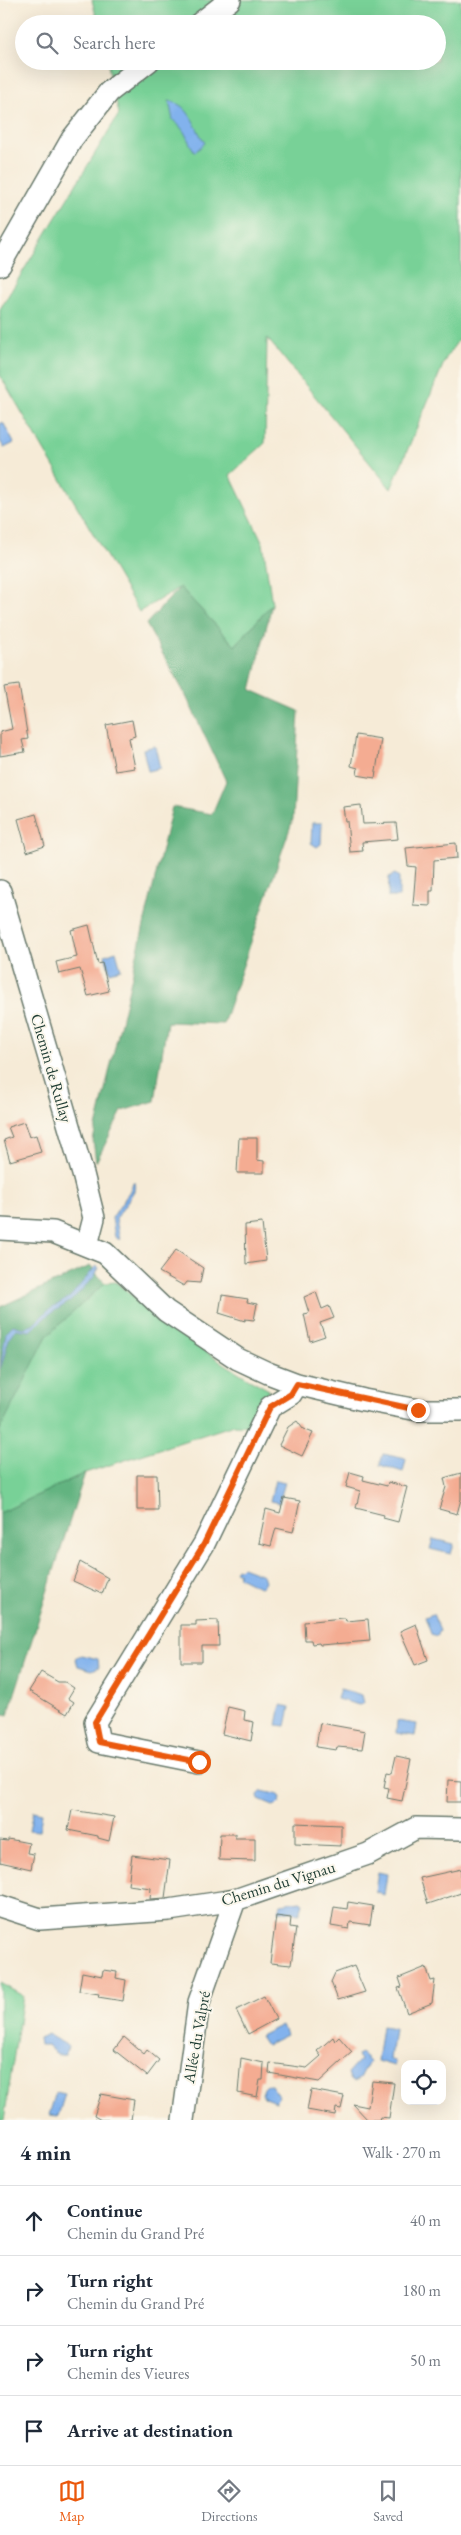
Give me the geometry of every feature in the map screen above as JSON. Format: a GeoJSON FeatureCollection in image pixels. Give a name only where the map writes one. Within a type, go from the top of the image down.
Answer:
{"type":"FeatureCollection","features":[{"type":"Feature","properties":{"kind":"street"},"geometry":{"type":"LineString","coordinates":[[210,15],[230,0]]}},
{"type":"Feature","properties":{"kind":"street"},"geometry":{"type":"LineString","coordinates":[[0,265],[72,139],[109,92],[137,70]]}},
{"type":"Feature","properties":{"kind":"street","name":"Chemin de Rullay"},"geometry":{"type":"LineString","coordinates":[[0,891],[84,1174],[94,1218],[87,1245]]}},
{"type":"Feature","properties":{"kind":"street"},"geometry":{"type":"LineString","coordinates":[[0,1229],[54,1232],[105,1253],[166,1311],[238,1359],[268,1373],[297,1384],[418,1410],[461,1410]]}},
{"type":"Feature","properties":{"kind":"street"},"geometry":{"type":"LineString","coordinates":[[199,1762],[99,1742],[95,1722],[204,1544],[270,1407],[291,1394],[297,1384]]}},
{"type":"Feature","properties":{"kind":"street","name":"Chemin du Vignau"},"geometry":{"type":"LineString","coordinates":[[0,1906],[40,1919],[169,1910],[235,1900],[368,1854],[416,1828],[461,1829]]}},
{"type":"Feature","properties":{"kind":"street","name":"Allée du Valpré"},"geometry":{"type":"LineString","coordinates":[[183,2120],[199,2002],[235,1900]]}},
{"type":"Feature","properties":{"kind":"green space"},"geometry":{"type":"Polygon","coordinates":[[[92,0],[461,0],[461,336],[446,358],[391,489],[267,338],[265,443],[230,475],[263,543],[272,604],[235,646],[180,587],[139,612],[0,375],[0,309],[119,114],[109,70],[446,70],[446,15],[96,15],[92,0]]]}},
{"type":"Feature","properties":{"kind":"green space"},"geometry":{"type":"Polygon","coordinates":[[[180,587],[235,646],[272,604],[251,690],[299,711],[293,819],[223,1024],[167,1022],[155,1101],[122,1111],[96,1162],[93,1140],[172,807],[212,814],[226,781],[185,694],[146,624],[180,587]]]}},
{"type":"Feature","properties":{"kind":"green space"},"geometry":{"type":"Polygon","coordinates":[[[90,1266],[105,1283],[47,1336],[0,1430],[0,1307],[90,1266]]]}},
{"type":"Feature","properties":{"kind":"green space"},"geometry":{"type":"Polygon","coordinates":[[[116,1282],[190,1340],[228,1366],[269,1390],[251,1426],[234,1425],[85,1473],[0,1513],[0,1425],[47,1335],[105,1283],[116,1282]]]}},
{"type":"Feature","properties":{"kind":"green space"},"geometry":{"type":"Polygon","coordinates":[[[85,1473],[8,1715],[0,1713],[0,1513],[85,1473]]]}},
{"type":"Feature","properties":{"kind":"green space"},"geometry":{"type":"Polygon","coordinates":[[[0,1983],[23,1996],[4,2120],[0,2120],[0,1983]]]}},
{"type":"Feature","properties":{"kind":"water"},"geometry":{"type":"Polygon","coordinates":[[[169,101],[176,103],[187,112],[205,143],[195,152],[184,132],[173,120],[169,101]]]}},
{"type":"Feature","properties":{"kind":"water"},"geometry":{"type":"Polygon","coordinates":[[[3,422],[14,443],[4,448],[0,441],[0,424],[3,422]]]}},
{"type":"Feature","properties":{"kind":"water"},"geometry":{"type":"Polygon","coordinates":[[[155,746],[160,768],[148,771],[143,749],[155,746]]]}},
{"type":"Feature","properties":{"kind":"water"},"geometry":{"type":"Polygon","coordinates":[[[312,823],[322,823],[321,844],[317,847],[311,843],[312,823]]]}},
{"type":"Feature","properties":{"kind":"water"},"geometry":{"type":"Polygon","coordinates":[[[395,874],[399,877],[399,897],[388,897],[389,877],[395,874]]]}},
{"type":"Feature","properties":{"kind":"water"},"geometry":{"type":"Polygon","coordinates":[[[116,951],[121,969],[110,972],[105,955],[116,951]]]}},
{"type":"Feature","properties":{"kind":"water"},"geometry":{"type":"Polygon","coordinates":[[[133,1182],[135,1182],[134,1191],[116,1219],[120,1240],[115,1237],[112,1218],[131,1189],[133,1182]]]}},
{"type":"Feature","properties":{"kind":"water"},"geometry":{"type":"Polygon","coordinates":[[[96,1266],[99,1268],[94,1277],[71,1301],[48,1315],[30,1331],[16,1329],[8,1342],[0,1369],[6,1332],[13,1325],[23,1328],[35,1323],[47,1311],[70,1297],[96,1266]]]}},
{"type":"Feature","properties":{"kind":"water"},"geometry":{"type":"Polygon","coordinates":[[[383,1454],[406,1459],[403,1472],[380,1465],[383,1454]]]}},
{"type":"Feature","properties":{"kind":"water"},"geometry":{"type":"Polygon","coordinates":[[[275,1480],[285,1482],[279,1503],[270,1501],[275,1480]]]}},
{"type":"Feature","properties":{"kind":"water"},"geometry":{"type":"Polygon","coordinates":[[[433,1539],[454,1544],[451,1554],[430,1549],[433,1539]]]}},
{"type":"Feature","properties":{"kind":"water"},"geometry":{"type":"Polygon","coordinates":[[[242,1567],[263,1575],[265,1581],[262,1586],[259,1587],[239,1577],[238,1572],[235,1571],[237,1568],[240,1569],[242,1567]]]}},
{"type":"Feature","properties":{"kind":"water"},"geometry":{"type":"Polygon","coordinates":[[[433,1614],[440,1631],[437,1636],[431,1634],[425,1617],[433,1614]]]}},
{"type":"Feature","properties":{"kind":"water"},"geometry":{"type":"Polygon","coordinates":[[[82,1655],[98,1659],[99,1667],[92,1670],[78,1666],[76,1659],[82,1655]]]}},
{"type":"Feature","properties":{"kind":"water"},"geometry":{"type":"Polygon","coordinates":[[[340,1689],[362,1695],[364,1703],[359,1705],[337,1699],[340,1689]]]}},
{"type":"Feature","properties":{"kind":"water"},"geometry":{"type":"Polygon","coordinates":[[[281,1705],[290,1707],[286,1726],[277,1725],[281,1705]]]}},
{"type":"Feature","properties":{"kind":"water"},"geometry":{"type":"Polygon","coordinates":[[[397,1721],[417,1724],[415,1736],[396,1733],[397,1721]]]}},
{"type":"Feature","properties":{"kind":"water"},"geometry":{"type":"Polygon","coordinates":[[[262,1791],[279,1795],[281,1799],[279,1804],[273,1806],[259,1800],[258,1795],[262,1791]]]}},
{"type":"Feature","properties":{"kind":"water"},"geometry":{"type":"Polygon","coordinates":[[[33,1811],[42,1813],[39,1831],[29,1830],[33,1811]]]}},
{"type":"Feature","properties":{"kind":"water"},"geometry":{"type":"Polygon","coordinates":[[[378,1872],[387,1874],[384,1895],[375,1891],[378,1872]]]}},
{"type":"Feature","properties":{"kind":"water"},"geometry":{"type":"Polygon","coordinates":[[[300,1901],[303,1903],[300,1913],[279,1910],[281,1904],[300,1901]]]}},
{"type":"Feature","properties":{"kind":"water"},"geometry":{"type":"Polygon","coordinates":[[[282,2025],[286,2035],[266,2045],[260,2036],[282,2025]]]}},
{"type":"Feature","properties":{"kind":"water"},"geometry":{"type":"Polygon","coordinates":[[[382,2026],[394,2028],[390,2059],[395,2060],[394,2066],[377,2061],[382,2026]]]}},
{"type":"Feature","properties":{"kind":"water"},"geometry":{"type":"Polygon","coordinates":[[[48,2034],[68,2047],[65,2055],[57,2055],[48,2045],[40,2045],[39,2038],[48,2034]]]}},
{"type":"Feature","properties":{"kind":"water"},"geometry":{"type":"Polygon","coordinates":[[[360,2053],[369,2061],[360,2078],[354,2081],[350,2079],[348,2073],[360,2060],[357,2056],[360,2053]]]}},
{"type":"Feature","properties":{"kind":"water"},"geometry":{"type":"Polygon","coordinates":[[[267,2085],[271,2085],[279,2096],[275,2102],[265,2098],[262,2094],[267,2085]]]}},
{"type":"Feature","properties":{"kind":"water"},"geometry":{"type":"Polygon","coordinates":[[[56,2092],[65,2094],[58,2116],[49,2115],[56,2092]]]}},
{"type":"Feature","properties":{"kind":"building"},"geometry":{"type":"Polygon","coordinates":[[[19,685],[28,739],[22,740],[25,752],[0,756],[0,732],[12,729],[4,687],[19,685]]]}},
{"type":"Feature","properties":{"kind":"building"},"geometry":{"type":"Polygon","coordinates":[[[132,720],[135,736],[129,738],[135,768],[115,771],[106,725],[132,720]]]}},
{"type":"Feature","properties":{"kind":"building"},"geometry":{"type":"Polygon","coordinates":[[[356,735],[381,739],[375,778],[357,775],[358,768],[351,766],[356,735]]]}},
{"type":"Feature","properties":{"kind":"building"},"geometry":{"type":"Polygon","coordinates":[[[361,805],[363,824],[396,823],[398,839],[362,842],[363,851],[350,852],[347,821],[345,821],[343,807],[361,805]]]}},
{"type":"Feature","properties":{"kind":"building"},"geometry":{"type":"Polygon","coordinates":[[[36,814],[45,846],[27,852],[18,819],[36,814]]]}},
{"type":"Feature","properties":{"kind":"building"},"geometry":{"type":"Polygon","coordinates":[[[456,843],[457,858],[434,860],[433,891],[430,891],[430,906],[413,905],[416,867],[408,866],[406,848],[456,843]]]}},
{"type":"Feature","properties":{"kind":"building"},"geometry":{"type":"Polygon","coordinates":[[[89,925],[98,964],[102,963],[109,991],[88,996],[80,969],[59,974],[56,962],[77,957],[71,930],[89,925]]]}},
{"type":"Feature","properties":{"kind":"building"},"geometry":{"type":"Polygon","coordinates":[[[24,1122],[29,1137],[36,1135],[41,1152],[10,1161],[4,1140],[12,1137],[8,1127],[24,1122]]]}},
{"type":"Feature","properties":{"kind":"building"},"geometry":{"type":"Polygon","coordinates":[[[239,1138],[257,1138],[257,1160],[264,1161],[264,1173],[237,1173],[239,1138]]]}},
{"type":"Feature","properties":{"kind":"building"},"geometry":{"type":"Polygon","coordinates":[[[262,1223],[266,1261],[246,1264],[245,1225],[262,1223]]]}},
{"type":"Feature","properties":{"kind":"building"},"geometry":{"type":"Polygon","coordinates":[[[176,1250],[203,1268],[200,1283],[187,1282],[184,1286],[159,1272],[176,1250]]]}},
{"type":"Feature","properties":{"kind":"building"},"geometry":{"type":"Polygon","coordinates":[[[316,1292],[322,1309],[329,1306],[334,1318],[320,1323],[325,1336],[310,1341],[304,1314],[309,1313],[304,1297],[316,1292]]]}},
{"type":"Feature","properties":{"kind":"building"},"geometry":{"type":"Polygon","coordinates":[[[222,1295],[248,1299],[247,1302],[257,1304],[254,1320],[245,1319],[245,1321],[219,1313],[222,1295]]]}},
{"type":"Feature","properties":{"kind":"building"},"geometry":{"type":"Polygon","coordinates":[[[297,1421],[303,1429],[313,1433],[302,1456],[279,1445],[288,1427],[297,1421]]]}},
{"type":"Feature","properties":{"kind":"building"},"geometry":{"type":"Polygon","coordinates":[[[350,1472],[364,1476],[363,1480],[387,1486],[388,1482],[407,1487],[398,1522],[383,1518],[384,1515],[356,1508],[360,1491],[346,1487],[350,1472]]]}},
{"type":"Feature","properties":{"kind":"building"},"geometry":{"type":"Polygon","coordinates":[[[461,1473],[461,1499],[457,1514],[439,1509],[446,1487],[444,1478],[461,1473]]]}},
{"type":"Feature","properties":{"kind":"building"},"geometry":{"type":"Polygon","coordinates":[[[137,1475],[157,1475],[158,1510],[137,1510],[137,1475]]]}},
{"type":"Feature","properties":{"kind":"building"},"geometry":{"type":"Polygon","coordinates":[[[284,1498],[300,1501],[293,1532],[276,1528],[271,1546],[259,1543],[266,1509],[280,1513],[284,1498]]]}},
{"type":"Feature","properties":{"kind":"building"},"geometry":{"type":"Polygon","coordinates":[[[80,1562],[108,1578],[102,1594],[73,1581],[80,1562]]]}},
{"type":"Feature","properties":{"kind":"building"},"geometry":{"type":"Polygon","coordinates":[[[345,1618],[346,1621],[368,1619],[370,1641],[320,1645],[319,1643],[312,1644],[311,1640],[305,1640],[304,1622],[345,1618]]]}},
{"type":"Feature","properties":{"kind":"building"},"geometry":{"type":"Polygon","coordinates":[[[218,1620],[219,1646],[202,1646],[202,1662],[181,1662],[181,1625],[196,1625],[196,1621],[218,1620]]]}},
{"type":"Feature","properties":{"kind":"building"},"geometry":{"type":"Polygon","coordinates":[[[416,1624],[428,1660],[415,1665],[400,1631],[416,1624]]]}},
{"type":"Feature","properties":{"kind":"building"},"geometry":{"type":"Polygon","coordinates":[[[41,1672],[58,1682],[65,1682],[74,1688],[68,1698],[74,1702],[67,1714],[29,1691],[41,1672]]]}},
{"type":"Feature","properties":{"kind":"building"},"geometry":{"type":"Polygon","coordinates":[[[228,1707],[245,1711],[244,1720],[254,1722],[251,1741],[222,1734],[228,1707]]]}},
{"type":"Feature","properties":{"kind":"building"},"geometry":{"type":"Polygon","coordinates":[[[320,1723],[365,1731],[362,1749],[337,1747],[336,1750],[316,1747],[320,1723]]]}},
{"type":"Feature","properties":{"kind":"building"},"geometry":{"type":"Polygon","coordinates":[[[396,1756],[411,1759],[402,1801],[387,1798],[389,1788],[384,1787],[387,1772],[392,1773],[396,1756]]]}},
{"type":"Feature","properties":{"kind":"building"},"geometry":{"type":"Polygon","coordinates":[[[448,1780],[461,1781],[461,1802],[447,1802],[448,1780]]]}},
{"type":"Feature","properties":{"kind":"building"},"geometry":{"type":"Polygon","coordinates":[[[72,1810],[114,1817],[109,1841],[98,1838],[98,1836],[68,1830],[72,1810]]]}},
{"type":"Feature","properties":{"kind":"building"},"geometry":{"type":"Polygon","coordinates":[[[295,1823],[341,1825],[341,1846],[295,1844],[295,1823]]]}},
{"type":"Feature","properties":{"kind":"building"},"geometry":{"type":"Polygon","coordinates":[[[220,1834],[235,1834],[235,1838],[255,1838],[255,1861],[219,1860],[220,1834]]]}},
{"type":"Feature","properties":{"kind":"building"},"geometry":{"type":"Polygon","coordinates":[[[8,1839],[29,1843],[27,1853],[34,1854],[31,1869],[0,1862],[0,1840],[8,1841],[8,1839]]]}},
{"type":"Feature","properties":{"kind":"building"},"geometry":{"type":"Polygon","coordinates":[[[132,1855],[170,1860],[165,1898],[150,1899],[151,1888],[128,1885],[132,1855]]]}},
{"type":"Feature","properties":{"kind":"building"},"geometry":{"type":"Polygon","coordinates":[[[461,1869],[461,1893],[428,1904],[420,1878],[461,1869]]]}},
{"type":"Feature","properties":{"kind":"building"},"geometry":{"type":"Polygon","coordinates":[[[348,1902],[373,1906],[370,1925],[350,1922],[349,1929],[331,1926],[334,1907],[347,1909],[348,1902]]]}},
{"type":"Feature","properties":{"kind":"building"},"geometry":{"type":"Polygon","coordinates":[[[276,1916],[291,1918],[290,1927],[296,1928],[291,1965],[270,1963],[276,1916]]]}},
{"type":"Feature","properties":{"kind":"building"},"geometry":{"type":"Polygon","coordinates":[[[354,1966],[365,1992],[338,2000],[331,1982],[335,1973],[354,1966]]]}},
{"type":"Feature","properties":{"kind":"building"},"geometry":{"type":"Polygon","coordinates":[[[426,1967],[431,1981],[435,1980],[432,2003],[407,2013],[398,1988],[402,1987],[399,1978],[426,1967]]]}},
{"type":"Feature","properties":{"kind":"building"},"geometry":{"type":"Polygon","coordinates":[[[103,1970],[117,1972],[116,1978],[126,1980],[123,2001],[98,1997],[99,1994],[79,1991],[82,1972],[102,1976],[103,1970]]]}},
{"type":"Feature","properties":{"kind":"building"},"geometry":{"type":"Polygon","coordinates":[[[264,1996],[276,2019],[248,2034],[236,2010],[264,1996]]]}},
{"type":"Feature","properties":{"kind":"building"},"geometry":{"type":"Polygon","coordinates":[[[124,2037],[144,2054],[147,2050],[159,2060],[147,2076],[114,2050],[124,2037]]]}},
{"type":"Feature","properties":{"kind":"building"},"geometry":{"type":"Polygon","coordinates":[[[333,2037],[335,2041],[339,2037],[352,2052],[319,2082],[269,2073],[270,2063],[307,2068],[321,2056],[317,2051],[333,2037]]]}},
{"type":"Feature","properties":{"kind":"building"},"geometry":{"type":"Polygon","coordinates":[[[241,2058],[264,2063],[263,2080],[260,2080],[257,2097],[238,2093],[241,2058]]]}},
{"type":"Feature","properties":{"kind":"building"},"geometry":{"type":"Polygon","coordinates":[[[372,2081],[394,2083],[389,2118],[380,2117],[379,2120],[368,2120],[353,2104],[368,2107],[372,2081]]]}},
{"type":"Feature","properties":{"kind":"building"},"geometry":{"type":"Polygon","coordinates":[[[311,2090],[344,2096],[341,2109],[336,2108],[335,2115],[307,2110],[311,2090]]]}},
{"type":"Feature","properties":{"kind":"building"},"geometry":{"type":"Polygon","coordinates":[[[101,2094],[134,2100],[131,2120],[101,2120],[94,2116],[101,2094]]]}},
{"type":"Feature","properties":{"kind":"route"},"geometry":{"type":"LineString","coordinates":[[199,1762],[99,1742],[95,1722],[204,1544],[270,1407],[288,1397],[297,1384],[364,1400],[418,1410]]}}]}
